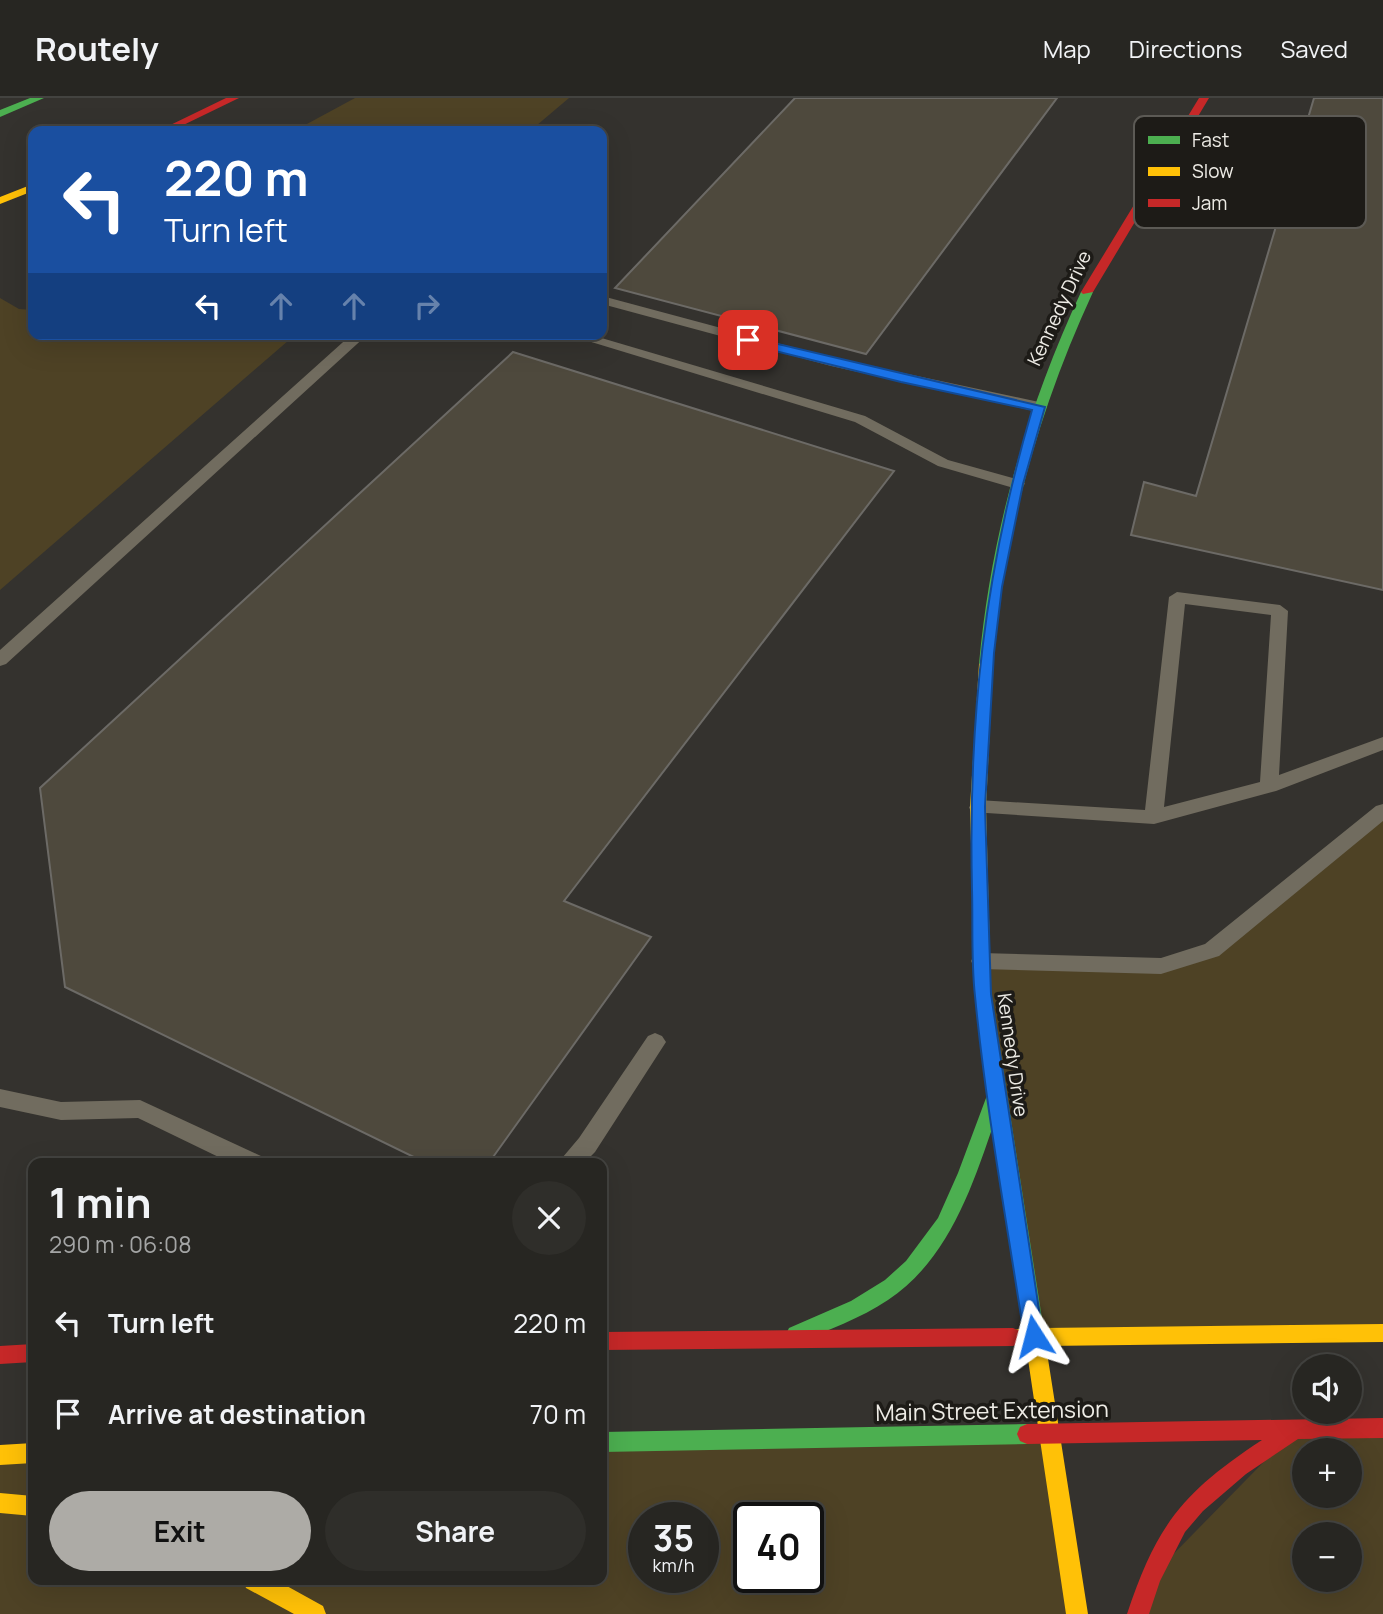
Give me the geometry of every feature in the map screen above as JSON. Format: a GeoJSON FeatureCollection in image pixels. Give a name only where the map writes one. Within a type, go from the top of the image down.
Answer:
{"type":"FeatureCollection","features":[{"type":"Feature","properties":{"kind":"main road"},"geometry":{"type":"LineString","coordinates":[[0,114],[39,98]]}},
{"type":"Feature","properties":{"kind":"main road"},"geometry":{"type":"LineString","coordinates":[[174,126],[234,98]]}},
{"type":"Feature","properties":{"kind":"main road","name":"Kennedy Drive"},"geometry":{"type":"LineString","coordinates":[[1193,116],[1204,98]]}},
{"type":"Feature","properties":{"kind":"main road"},"geometry":{"type":"LineString","coordinates":[[0,201],[28,189]]}},
{"type":"Feature","properties":{"kind":"main road","name":"Kennedy Drive"},"geometry":{"type":"LineString","coordinates":[[1077,1614],[996,1093],[981,961],[978,807],[987,653],[996,587],[1017,484],[1039,407],[1068,329],[1100,265],[1134,210]]}},
{"type":"Feature","properties":{"kind":"main road"},"geometry":{"type":"LineString","coordinates":[[787,1338],[890,1288],[919,1262],[948,1215],[996,1093]]}},
{"type":"Feature","properties":{"kind":"main road"},"geometry":{"type":"LineString","coordinates":[[607,1341],[1383,1334]]}},
{"type":"Feature","properties":{"kind":"main road"},"geometry":{"type":"LineString","coordinates":[[0,1355],[28,1353]]}},
{"type":"Feature","properties":{"kind":"main road","name":"Main Street Extension"},"geometry":{"type":"LineString","coordinates":[[607,1442],[1383,1428]]}},
{"type":"Feature","properties":{"kind":"main road"},"geometry":{"type":"LineString","coordinates":[[1138,1614],[1155,1558],[1184,1511],[1222,1478],[1296,1429]]}},
{"type":"Feature","properties":{"kind":"main road"},"geometry":{"type":"LineString","coordinates":[[0,1455],[28,1453]]}},
{"type":"Feature","properties":{"kind":"main road"},"geometry":{"type":"LineString","coordinates":[[0,1503],[28,1506]]}},
{"type":"Feature","properties":{"kind":"main road"},"geometry":{"type":"LineString","coordinates":[[263,1585],[316,1614]]}},
{"type":"Feature","properties":{"kind":"lane"},"geometry":{"type":"LineString","coordinates":[[607,301],[831,362],[1039,407]]}},
{"type":"Feature","properties":{"kind":"lane"},"geometry":{"type":"LineString","coordinates":[[0,660],[354,340]]}},
{"type":"Feature","properties":{"kind":"lane"},"geometry":{"type":"LineString","coordinates":[[592,340],[860,419],[943,463],[1017,484]]}},
{"type":"Feature","properties":{"kind":"lane"},"geometry":{"type":"LineString","coordinates":[[1154,817],[1177,597],[1280,611],[1269,786]]}},
{"type":"Feature","properties":{"kind":"lane"},"geometry":{"type":"LineString","coordinates":[[978,807],[1154,817],[1269,786],[1383,743]]}},
{"type":"Feature","properties":{"kind":"lane"},"geometry":{"type":"LineString","coordinates":[[981,961],[1161,966],[1212,950],[1383,811]]}},
{"type":"Feature","properties":{"kind":"lane"},"geometry":{"type":"LineString","coordinates":[[574,1158],[587,1145],[655,1042]]}},
{"type":"Feature","properties":{"kind":"lane"},"geometry":{"type":"LineString","coordinates":[[0,1098],[61,1111],[140,1109],[242,1158]]}},
{"type":"Feature","properties":{"kind":"shaded area"},"geometry":{"type":"Polygon","coordinates":[[[355,98],[569,98],[536,126],[303,126],[355,98]]]}},
{"type":"Feature","properties":{"kind":"shaded area"},"geometry":{"type":"Polygon","coordinates":[[[0,298],[19,309],[28,310],[28,340],[289,340],[0,590],[0,298]]]}},
{"type":"Feature","properties":{"kind":"shaded area"},"geometry":{"type":"Polygon","coordinates":[[[1383,811],[1383,1333],[1034,1337],[981,961],[1187,959],[1383,811]]]}},
{"type":"Feature","properties":{"kind":"shaded area"},"geometry":{"type":"Polygon","coordinates":[[[1383,1428],[1383,1614],[1138,1614],[1146,1582],[1296,1429],[1383,1428]]]}},
{"type":"Feature","properties":{"kind":"shaded area"},"geometry":{"type":"Polygon","coordinates":[[[1049,1432],[1077,1614],[0,1614],[0,1455],[28,1453],[28,1585],[607,1585],[607,1442],[1049,1432]]]}},
{"type":"Feature","properties":{"kind":"building"},"geometry":{"type":"Polygon","coordinates":[[[795,98],[1057,98],[866,354],[615,288],[795,98]]]}},
{"type":"Feature","properties":{"kind":"building"},"geometry":{"type":"Polygon","coordinates":[[[1314,98],[1383,98],[1383,590],[1131,535],[1144,482],[1196,496],[1275,228],[1366,228],[1366,116],[1309,116],[1314,98]]]}},
{"type":"Feature","properties":{"kind":"building"},"geometry":{"type":"Polygon","coordinates":[[[513,352],[894,471],[564,901],[651,937],[492,1158],[416,1158],[65,987],[40,788],[513,352]]]}},
{"type":"Feature","properties":{"kind":"traffic: fast"},"geometry":{"type":"LineString","coordinates":[[0,114],[39,98]]}},
{"type":"Feature","properties":{"kind":"traffic: fast"},"geometry":{"type":"LineString","coordinates":[[986,664],[997,571],[1019,473],[1050,378],[1087,292]]}},
{"type":"Feature","properties":{"kind":"traffic: fast"},"geometry":{"type":"LineString","coordinates":[[983,992],[1034,1331]]}},
{"type":"Feature","properties":{"kind":"traffic: fast"},"geometry":{"type":"LineString","coordinates":[[796,1334],[870,1301],[913,1267],[930,1246],[957,1199],[995,1095]]}},
{"type":"Feature","properties":{"kind":"traffic: fast"},"geometry":{"type":"LineString","coordinates":[[607,1442],[1027,1434]]}},
{"type":"Feature","properties":{"kind":"traffic: slow"},"geometry":{"type":"LineString","coordinates":[[0,201],[28,189]]}},
{"type":"Feature","properties":{"kind":"traffic: slow"},"geometry":{"type":"LineString","coordinates":[[983,992],[978,807],[986,664]]}},
{"type":"Feature","properties":{"kind":"traffic: slow"},"geometry":{"type":"LineString","coordinates":[[1034,1331],[1077,1614]]}},
{"type":"Feature","properties":{"kind":"traffic: slow"},"geometry":{"type":"LineString","coordinates":[[1013,1337],[1383,1333]]}},
{"type":"Feature","properties":{"kind":"traffic: slow"},"geometry":{"type":"LineString","coordinates":[[0,1455],[28,1453]]}},
{"type":"Feature","properties":{"kind":"traffic: slow"},"geometry":{"type":"LineString","coordinates":[[0,1503],[28,1506]]}},
{"type":"Feature","properties":{"kind":"traffic: slow"},"geometry":{"type":"LineString","coordinates":[[263,1585],[315,1614]]}},
{"type":"Feature","properties":{"kind":"traffic: jam"},"geometry":{"type":"LineString","coordinates":[[174,126],[234,98]]}},
{"type":"Feature","properties":{"kind":"traffic: jam"},"geometry":{"type":"LineString","coordinates":[[1193,116],[1204,98]]}},
{"type":"Feature","properties":{"kind":"traffic: jam"},"geometry":{"type":"LineString","coordinates":[[1087,292],[1134,214]]}},
{"type":"Feature","properties":{"kind":"traffic: jam"},"geometry":{"type":"LineString","coordinates":[[607,1341],[1013,1337]]}},
{"type":"Feature","properties":{"kind":"traffic: jam"},"geometry":{"type":"LineString","coordinates":[[0,1355],[28,1353]]}},
{"type":"Feature","properties":{"kind":"traffic: jam"},"geometry":{"type":"LineString","coordinates":[[1027,1434],[1383,1428]]}},
{"type":"Feature","properties":{"kind":"traffic: jam"},"geometry":{"type":"LineString","coordinates":[[1138,1614],[1163,1549],[1178,1525],[1216,1485],[1296,1429]]}},
{"type":"Feature","properties":{"kind":"route"},"geometry":{"type":"LineString","coordinates":[[748,340],[831,362],[1039,407],[1017,484],[996,587],[987,653],[978,807],[983,994],[1034,1336]]}}]}
